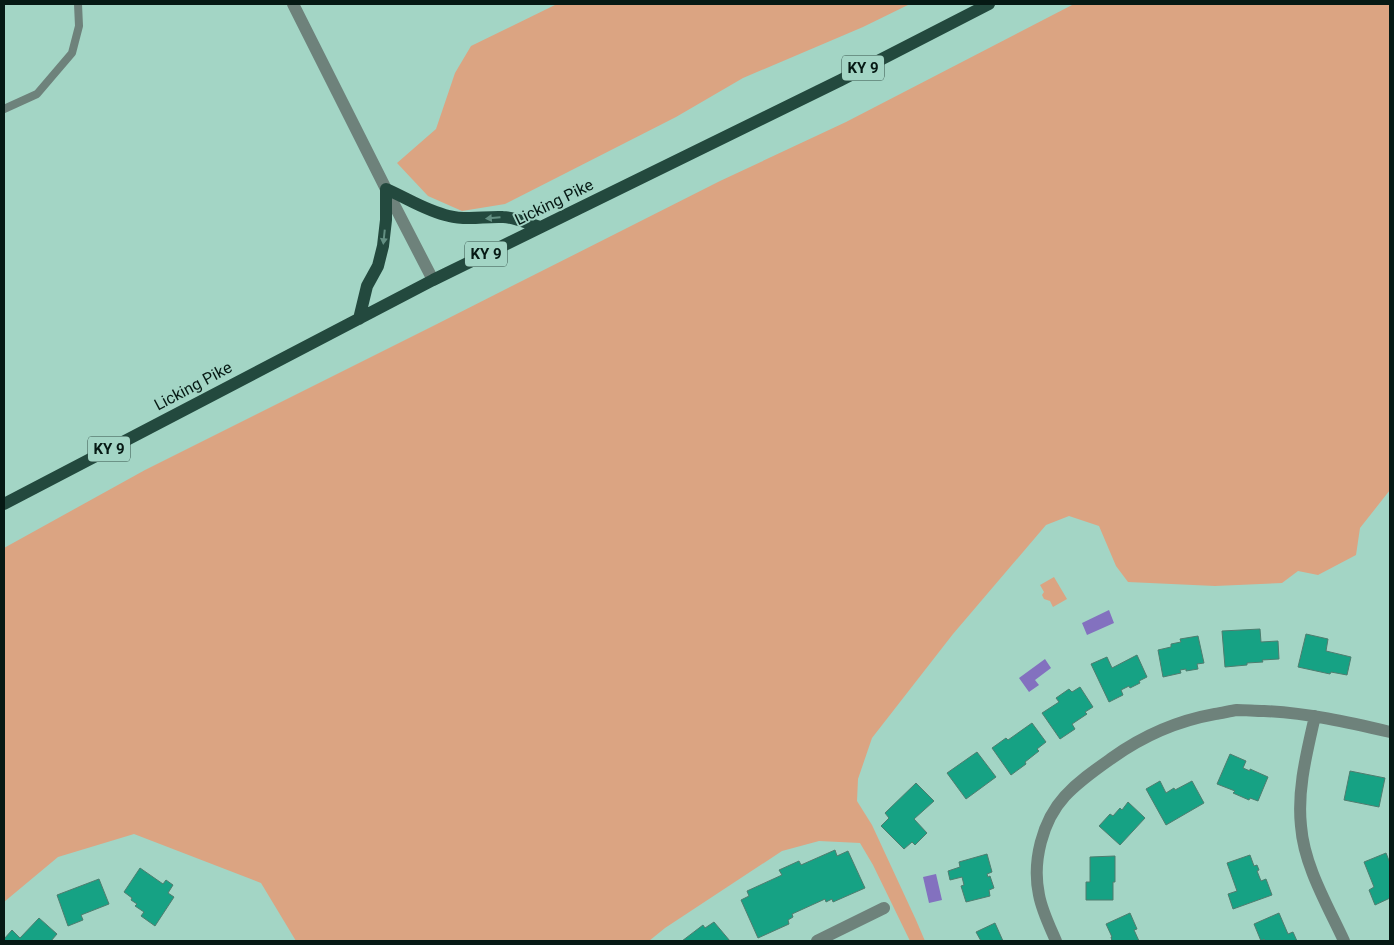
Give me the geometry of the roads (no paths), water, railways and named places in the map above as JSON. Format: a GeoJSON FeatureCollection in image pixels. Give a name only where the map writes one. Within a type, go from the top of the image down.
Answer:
{"type":"FeatureCollection","features":[{"type":"Feature","properties":{"kind":"main road","name":"Licking Pike"},"geometry":{"type":"LineString","coordinates":[[4,504],[433,280],[832,84],[989,4]]}},
{"type":"Feature","properties":{"kind":"main road"},"geometry":{"type":"LineString","coordinates":[[359,319],[367,286],[378,266],[383,246],[386,220],[386,189],[408,198],[429,210],[451,217],[473,219],[504,217],[540,227]]}},
{"type":"Feature","properties":{"kind":"street"},"geometry":{"type":"LineString","coordinates":[[293,4],[433,280]]}},
{"type":"Feature","properties":{"kind":"street"},"geometry":{"type":"LineString","coordinates":[[1056,941],[1039,896],[1037,866],[1047,825],[1064,797],[1076,785],[1144,738],[1179,723],[1237,710],[1288,712],[1390,732]]}},
{"type":"Feature","properties":{"kind":"street"},"geometry":{"type":"LineString","coordinates":[[1315,716],[1304,768],[1300,803],[1300,827],[1309,862],[1344,941]]}},
{"type":"Feature","properties":{"kind":"street"},"geometry":{"type":"LineString","coordinates":[[817,941],[884,908]]}},
{"type":"Feature","properties":{"kind":"lane"},"geometry":{"type":"LineString","coordinates":[[4,109],[37,94],[72,53],[78,26],[78,4]]}}]}
